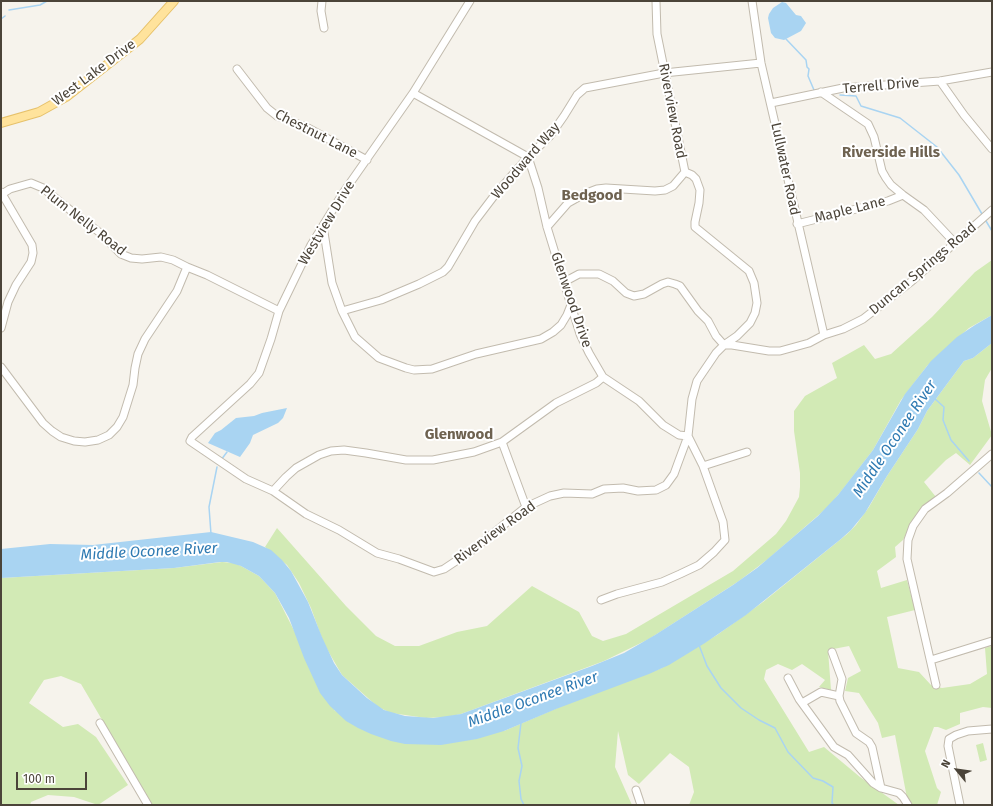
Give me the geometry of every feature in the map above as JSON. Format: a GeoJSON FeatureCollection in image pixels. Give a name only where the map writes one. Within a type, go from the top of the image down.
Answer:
{"type":"FeatureCollection","features":[{"type":"Feature","properties":{"kind":"main road","name":"West Lake Drive"},"geometry":{"type":"LineString","coordinates":[[1,123],[39,112],[66,98],[140,39],[174,1]]}},
{"type":"Feature","properties":{"kind":"street"},"geometry":{"type":"LineString","coordinates":[[322,1],[321,11],[324,28]]}},
{"type":"Feature","properties":{"kind":"street","name":"Westview Drive"},"geometry":{"type":"LineString","coordinates":[[190,441],[192,437],[250,384],[259,373],[279,311],[311,246],[413,93],[470,1]]}},
{"type":"Feature","properties":{"kind":"street","name":"Riverview Road"},"geometry":{"type":"LineString","coordinates":[[190,441],[246,479],[273,491],[306,514],[339,530],[377,553],[399,559],[434,572],[444,569],[471,551],[499,527],[526,507],[550,496],[564,493],[592,494],[604,489],[623,488],[638,491],[656,490],[666,485],[674,474],[688,436],[692,399],[697,381],[724,345],[750,324],[755,314],[757,303],[756,292],[749,271],[695,227],[700,190],[696,179],[692,175],[685,172],[656,34],[656,1]]}},
{"type":"Feature","properties":{"kind":"street","name":"Lullwater Road"},"geometry":{"type":"LineString","coordinates":[[752,1],[761,63],[824,336]]}},
{"type":"Feature","properties":{"kind":"street","name":"Woodward Way"},"geometry":{"type":"LineString","coordinates":[[342,311],[381,300],[443,272],[448,267],[475,221],[494,196],[528,157],[550,136],[577,95],[586,88],[664,73],[761,63]]}},
{"type":"Feature","properties":{"kind":"street","name":"Chestnut Lane"},"geometry":{"type":"LineString","coordinates":[[237,69],[267,108],[277,116],[308,128],[367,160]]}},
{"type":"Feature","properties":{"kind":"street","name":"Terrell Drive"},"geometry":{"type":"LineString","coordinates":[[771,102],[843,88],[940,81],[992,72]]}},
{"type":"Feature","properties":{"kind":"street"},"geometry":{"type":"LineString","coordinates":[[940,81],[964,115],[992,149]]}},
{"type":"Feature","properties":{"kind":"street"},"geometry":{"type":"LineString","coordinates":[[821,92],[868,124],[874,137],[882,171],[886,178],[903,195],[924,210],[955,243]]}},
{"type":"Feature","properties":{"kind":"street"},"geometry":{"type":"LineString","coordinates":[[413,93],[528,157]]}},
{"type":"Feature","properties":{"kind":"street","name":"Glenwood Drive"},"geometry":{"type":"LineString","coordinates":[[528,157],[538,188],[547,227],[580,334],[589,353],[603,376]]}},
{"type":"Feature","properties":{"kind":"street"},"geometry":{"type":"LineString","coordinates":[[547,227],[568,202],[584,194],[597,189],[606,188],[655,191],[665,190],[673,186],[685,172]]}},
{"type":"Feature","properties":{"kind":"street","name":"Plum Nelly Road"},"geometry":{"type":"LineString","coordinates":[[1,328],[8,302],[16,284],[31,262],[33,253],[32,245],[2,193],[31,183],[44,188],[75,214],[100,232],[121,254],[131,258],[142,259],[161,257],[173,260],[187,268],[207,275],[279,311]]}},
{"type":"Feature","properties":{"kind":"street","name":"Maple Lane"},"geometry":{"type":"LineString","coordinates":[[798,224],[888,201],[903,195]]}},
{"type":"Feature","properties":{"kind":"street","name":"Duncan Springs Road"},"geometry":{"type":"LineString","coordinates":[[724,345],[780,351],[809,343],[855,324],[876,310],[912,281],[992,210]]}},
{"type":"Feature","properties":{"kind":"street"},"geometry":{"type":"LineString","coordinates":[[323,226],[332,283],[342,311],[355,337],[368,350],[379,358],[392,364],[414,370],[432,369],[476,354],[541,339],[561,325],[571,304]]}},
{"type":"Feature","properties":{"kind":"street"},"geometry":{"type":"LineString","coordinates":[[1,367],[43,422],[56,434],[63,438],[85,442],[98,440],[108,435],[117,427],[123,417],[133,384],[138,354],[145,339],[176,291],[187,268]]}},
{"type":"Feature","properties":{"kind":"street"},"geometry":{"type":"LineString","coordinates":[[564,282],[578,274],[600,274],[613,281],[626,293],[634,296],[644,294],[668,282],[675,284],[680,286],[698,311],[708,321],[716,336],[724,345]]}},
{"type":"Feature","properties":{"kind":"street"},"geometry":{"type":"LineString","coordinates":[[273,491],[296,468],[319,454],[331,451],[344,450],[366,452],[406,460],[433,460],[474,452],[502,442],[556,403],[596,383],[603,376],[639,401],[663,425],[679,435],[688,436],[703,466],[724,522],[725,540],[699,565],[662,582],[617,594],[601,600]]}},
{"type":"Feature","properties":{"kind":"street"},"geometry":{"type":"LineString","coordinates":[[502,442],[526,507]]}},
{"type":"Feature","properties":{"kind":"street"},"geometry":{"type":"LineString","coordinates":[[703,466],[747,452]]}},
{"type":"Feature","properties":{"kind":"street"},"geometry":{"type":"LineString","coordinates":[[936,685],[907,559],[908,540],[913,526],[925,509],[992,454]]}},
{"type":"Feature","properties":{"kind":"street"},"geometry":{"type":"LineString","coordinates":[[931,660],[992,641]]}},
{"type":"Feature","properties":{"kind":"street"},"geometry":{"type":"LineString","coordinates":[[832,652],[842,679],[839,696],[840,701],[856,733],[869,742],[872,747],[881,788]]}},
{"type":"Feature","properties":{"kind":"street"},"geometry":{"type":"LineString","coordinates":[[788,678],[802,703],[834,747],[848,755],[872,783],[904,797],[908,805]]}},
{"type":"Feature","properties":{"kind":"street"},"geometry":{"type":"LineString","coordinates":[[802,703],[821,692],[839,696]]}},
{"type":"Feature","properties":{"kind":"street"},"geometry":{"type":"LineString","coordinates":[[100,723],[148,805]]}},
{"type":"Feature","properties":{"kind":"street"},"geometry":{"type":"LineString","coordinates":[[960,805],[948,746],[949,739],[968,731],[992,729]]}},
{"type":"Feature","properties":{"kind":"street"},"geometry":{"type":"LineString","coordinates":[[636,790],[641,805]]}},
{"type":"Feature","properties":{"kind":"green space"},"geometry":{"type":"Polygon","coordinates":[[[992,260],[992,315],[969,328],[927,366],[901,400],[873,450],[829,506],[768,559],[739,581],[649,639],[604,661],[461,714],[447,717],[426,718],[391,713],[378,707],[342,675],[324,644],[311,608],[299,583],[287,565],[265,547],[277,528],[346,606],[376,636],[395,646],[419,646],[457,632],[487,626],[532,586],[579,612],[592,636],[603,641],[626,634],[733,571],[776,534],[786,521],[799,497],[800,487],[800,473],[794,431],[794,411],[805,396],[837,378],[832,363],[864,345],[875,359],[891,354],[932,317],[975,272],[992,260]]]}},
{"type":"Feature","properties":{"kind":"green space"},"geometry":{"type":"Polygon","coordinates":[[[992,343],[992,368],[985,380],[982,401],[992,435],[970,465],[956,453],[946,460],[924,482],[936,497],[912,522],[903,540],[895,547],[896,557],[877,571],[881,588],[907,580],[915,610],[887,617],[898,668],[919,672],[931,685],[942,688],[970,684],[987,674],[985,648],[992,646],[992,708],[983,707],[960,713],[960,724],[946,730],[934,727],[925,751],[937,788],[941,792],[937,805],[910,805],[907,798],[895,735],[882,738],[878,723],[859,693],[845,691],[848,678],[861,671],[849,646],[828,650],[831,690],[819,687],[825,680],[802,664],[792,670],[778,664],[766,670],[764,679],[809,752],[824,747],[860,777],[899,805],[689,805],[694,792],[689,767],[670,753],[639,784],[628,775],[618,731],[615,767],[632,805],[152,805],[81,684],[61,676],[44,680],[29,703],[63,727],[78,724],[96,737],[128,785],[98,805],[74,797],[48,795],[31,802],[30,805],[1,805],[1,578],[174,568],[222,562],[234,563],[259,576],[275,593],[335,711],[504,731],[569,703],[662,668],[717,635],[763,602],[846,535],[856,525],[918,429],[927,411],[964,361],[973,358],[992,343]]]}},
{"type":"Feature","properties":{"kind":"green space"},"geometry":{"type":"Polygon","coordinates":[[[983,743],[987,760],[980,762],[976,745],[983,743]]]}},
{"type":"Feature","properties":{"kind":"water"},"geometry":{"type":"Polygon","coordinates":[[[782,2],[786,3],[796,15],[801,16],[806,23],[801,31],[784,40],[775,38],[771,33],[768,18],[773,8],[782,2]]]}},
{"type":"Feature","properties":{"kind":"water","name":"Middle Oconee River"},"geometry":{"type":"Polygon","coordinates":[[[992,315],[992,343],[973,358],[964,361],[927,411],[918,429],[865,513],[851,530],[841,539],[746,615],[669,665],[504,731],[477,739],[441,745],[405,744],[371,734],[346,721],[330,706],[320,693],[304,658],[289,618],[275,593],[259,576],[241,566],[227,562],[220,562],[174,568],[1,578],[1,549],[50,544],[93,545],[211,532],[253,542],[271,550],[291,571],[308,602],[334,663],[342,675],[367,698],[384,710],[405,716],[433,718],[461,714],[624,653],[655,635],[757,568],[818,516],[838,495],[873,450],[905,394],[931,361],[957,337],[992,315]]]}},
{"type":"Feature","properties":{"kind":"water"},"geometry":{"type":"Polygon","coordinates":[[[287,408],[283,418],[278,423],[253,435],[250,443],[240,457],[208,443],[215,433],[236,418],[254,416],[287,408]]]}},
{"type":"Feature","properties":{"kind":"waterway"},"geometry":{"type":"LineString","coordinates":[[9,10],[40,5],[47,1]]}},
{"type":"Feature","properties":{"kind":"waterway"},"geometry":{"type":"LineString","coordinates":[[1,19],[5,16]]}},
{"type":"Feature","properties":{"kind":"waterway"},"geometry":{"type":"LineString","coordinates":[[786,39],[806,60],[807,67],[809,69],[808,76],[814,90]]}},
{"type":"Feature","properties":{"kind":"waterway"},"geometry":{"type":"LineString","coordinates":[[840,95],[856,96],[861,106],[900,118],[937,147],[959,175],[982,214]]}},
{"type":"Feature","properties":{"kind":"waterway"},"geometry":{"type":"LineString","coordinates":[[986,221],[992,231]]}},
{"type":"Feature","properties":{"kind":"waterway","name":"Middle Oconee River"},"geometry":{"type":"LineString","coordinates":[[934,398],[944,407],[943,420],[951,440],[969,461]]}},
{"type":"Feature","properties":{"kind":"waterway"},"geometry":{"type":"LineString","coordinates":[[221,460],[227,452]]}},
{"type":"Feature","properties":{"kind":"waterway","name":"Middle Oconee River"},"geometry":{"type":"LineString","coordinates":[[211,534],[209,507],[217,467]]}},
{"type":"Feature","properties":{"kind":"waterway"},"geometry":{"type":"LineString","coordinates":[[979,473],[992,487]]}},
{"type":"Feature","properties":{"kind":"waterway"},"geometry":{"type":"LineString","coordinates":[[699,645],[707,666],[721,688],[741,708],[759,720],[775,728],[788,752],[813,778],[823,781],[833,787],[832,803],[834,805]]}},
{"type":"Feature","properties":{"kind":"waterway"},"geometry":{"type":"LineString","coordinates":[[521,723],[518,748],[522,766],[519,781],[521,799],[524,805]]}},
{"type":"Feature","properties":{"kind":"district","name":"Riverside Hills"},"geometry":{"type":"Point","coordinates":[891,153]}},
{"type":"Feature","properties":{"kind":"district","name":"Bedgood"},"geometry":{"type":"Point","coordinates":[592,196]}},
{"type":"Feature","properties":{"kind":"district","name":"Glenwood"},"geometry":{"type":"Point","coordinates":[459,435]}}]}
